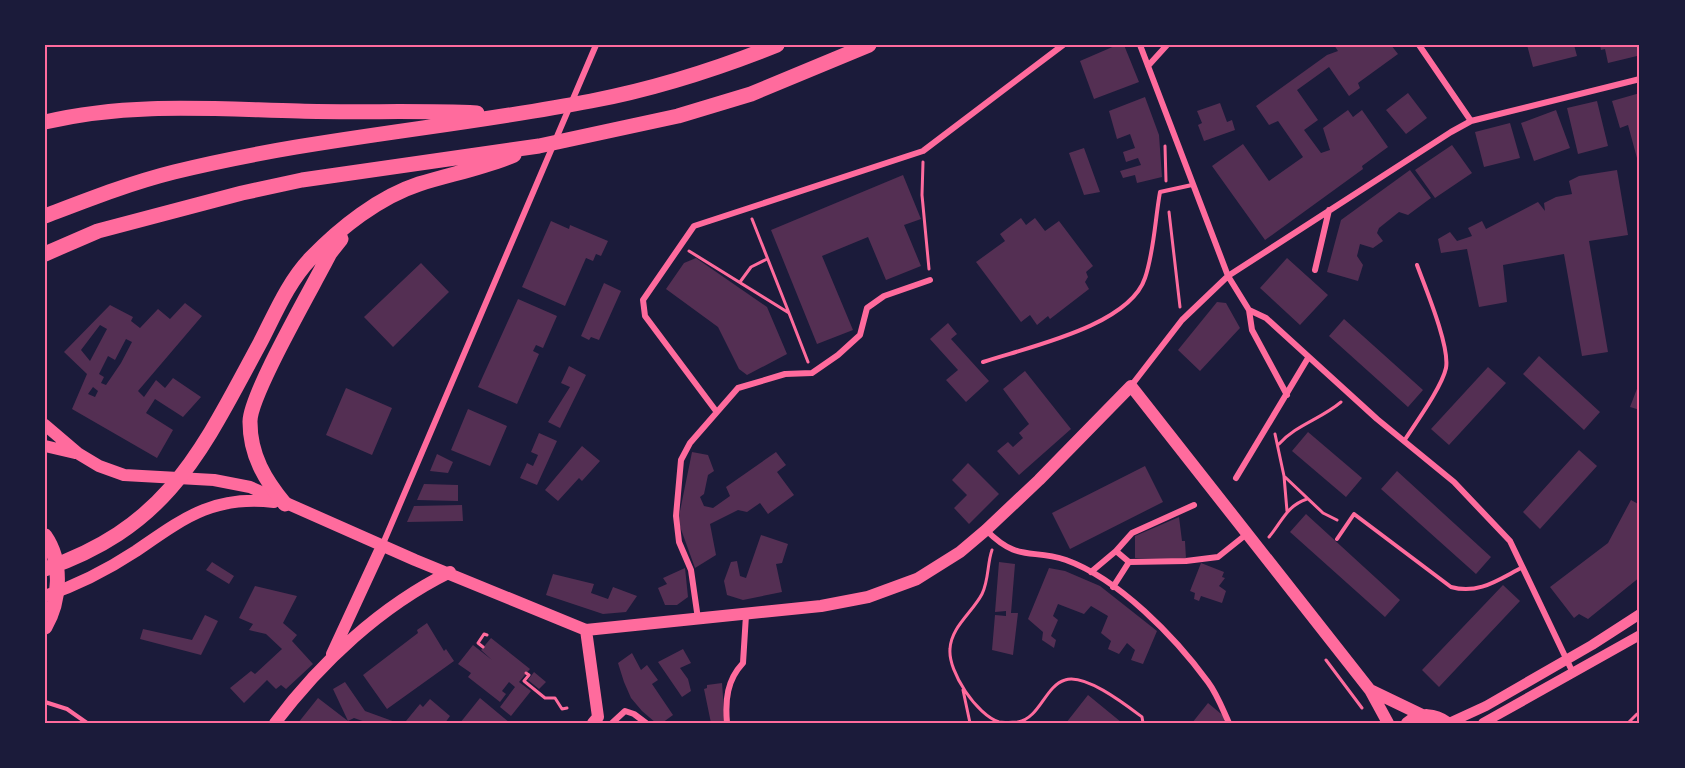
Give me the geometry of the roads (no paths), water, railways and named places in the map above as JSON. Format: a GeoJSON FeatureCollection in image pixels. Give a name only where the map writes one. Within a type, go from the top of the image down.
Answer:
{"type":"FeatureCollection","features":[{"type":"Feature","properties":{"kind":"highway"},"geometry":{"type":"LineString","coordinates":[[45,216],[183,170],[248,156],[590,101],[652,87],[740,60],[777,45]]}},
{"type":"Feature","properties":{"kind":"highway"},"geometry":{"type":"LineString","coordinates":[[45,254],[98,231],[242,193],[302,180],[539,146],[678,116],[751,94],[869,45]]}},
{"type":"Feature","properties":{"kind":"highway"},"geometry":{"type":"LineString","coordinates":[[45,122],[129,108],[191,107],[300,111],[406,109],[507,114]]}},
{"type":"Feature","properties":{"kind":"highway"},"geometry":{"type":"LineString","coordinates":[[45,569],[78,558],[125,531],[178,483],[230,398],[293,281],[317,252],[362,215],[417,185],[477,170],[539,146]]}},
{"type":"Feature","properties":{"kind":"highway"},"geometry":{"type":"LineString","coordinates":[[285,504],[269,485],[259,465],[249,420],[258,393],[330,253],[362,215]]}},
{"type":"Feature","properties":{"kind":"highway"},"geometry":{"type":"LineString","coordinates":[[45,536],[54,556],[58,583],[57,598],[45,627]]}},
{"type":"Feature","properties":{"kind":"main road"},"geometry":{"type":"LineString","coordinates":[[45,426],[79,454],[99,466],[124,474],[214,480],[250,487],[382,546],[450,572],[586,630],[821,606],[868,597],[917,579],[960,552],[986,530],[1131,386],[1370,690],[1388,723]]}},
{"type":"Feature","properties":{"kind":"main road"},"geometry":{"type":"LineString","coordinates":[[45,446],[79,454]]}},
{"type":"Feature","properties":{"kind":"main road"},"geometry":{"type":"LineString","coordinates":[[45,596],[89,579],[178,520],[210,506],[251,500],[285,504]]}},
{"type":"Feature","properties":{"kind":"main road"},"geometry":{"type":"LineString","coordinates":[[330,659],[382,546]]}},
{"type":"Feature","properties":{"kind":"main road"},"geometry":{"type":"LineString","coordinates":[[274,723],[330,659],[412,594],[450,572]]}},
{"type":"Feature","properties":{"kind":"main road"},"geometry":{"type":"LineString","coordinates":[[586,630],[595,720]]}},
{"type":"Feature","properties":{"kind":"main road"},"geometry":{"type":"LineString","coordinates":[[1370,690],[1422,715],[1441,718],[1448,723]]}},
{"type":"Feature","properties":{"kind":"main road"},"geometry":{"type":"LineString","coordinates":[[1407,723],[1422,715]]}},
{"type":"Feature","properties":{"kind":"street"},"geometry":{"type":"LineString","coordinates":[[382,546],[514,232],[596,45]]}},
{"type":"Feature","properties":{"kind":"street"},"geometry":{"type":"LineString","coordinates":[[716,411],[645,316],[643,300],[694,225],[749,210],[923,151],[1063,45]]}},
{"type":"Feature","properties":{"kind":"street"},"geometry":{"type":"LineString","coordinates":[[1140,45],[1228,276],[1249,310],[1252,330],[1287,395]]}},
{"type":"Feature","properties":{"kind":"street"},"geometry":{"type":"LineString","coordinates":[[1148,66],[1167,45]]}},
{"type":"Feature","properties":{"kind":"street"},"geometry":{"type":"LineString","coordinates":[[1419,45],[1471,121]]}},
{"type":"Feature","properties":{"kind":"street"},"geometry":{"type":"LineString","coordinates":[[1131,386],[1182,320],[1228,276],[1471,121],[1640,79]]}},
{"type":"Feature","properties":{"kind":"street"},"geometry":{"type":"LineString","coordinates":[[1315,270],[1329,210]]}},
{"type":"Feature","properties":{"kind":"street"},"geometry":{"type":"LineString","coordinates":[[698,620],[691,570],[679,542],[676,516],[681,460],[690,443],[738,388],[785,374],[812,373],[860,335],[867,308],[884,296],[930,280]]}},
{"type":"Feature","properties":{"kind":"street"},"geometry":{"type":"LineString","coordinates":[[1249,310],[1266,318],[1349,394],[1454,482],[1510,541],[1573,673]]}},
{"type":"Feature","properties":{"kind":"street"},"geometry":{"type":"LineString","coordinates":[[1236,478],[1308,358]]}},
{"type":"Feature","properties":{"kind":"street"},"geometry":{"type":"LineString","coordinates":[[1090,572],[1116,551],[1132,533],[1194,505]]}},
{"type":"Feature","properties":{"kind":"street"},"geometry":{"type":"LineString","coordinates":[[986,530],[998,543],[1015,552],[1064,560],[1090,572],[1113,587],[1171,638],[1210,684],[1229,723]]}},
{"type":"Feature","properties":{"kind":"street"},"geometry":{"type":"LineString","coordinates":[[1116,551],[1129,562],[1186,561],[1218,557],[1248,532]]}},
{"type":"Feature","properties":{"kind":"street"},"geometry":{"type":"LineString","coordinates":[[1113,587],[1129,562]]}},
{"type":"Feature","properties":{"kind":"street"},"geometry":{"type":"LineString","coordinates":[[1448,723],[1486,706],[1640,614]]}},
{"type":"Feature","properties":{"kind":"street"},"geometry":{"type":"LineString","coordinates":[[727,723],[728,686],[734,673],[743,663],[746,615]]}},
{"type":"Feature","properties":{"kind":"street"},"geometry":{"type":"LineString","coordinates":[[1483,723],[1504,708],[1640,635]]}},
{"type":"Feature","properties":{"kind":"street"},"geometry":{"type":"LineString","coordinates":[[595,720],[613,723],[625,711],[634,714],[646,723]]}},
{"type":"Feature","properties":{"kind":"lane"},"geometry":{"type":"LineString","coordinates":[[983,362],[1102,322],[1133,301],[1145,279],[1160,192],[1192,184]]}},
{"type":"Feature","properties":{"kind":"lane"},"geometry":{"type":"LineString","coordinates":[[1404,441],[1428,403],[1446,368],[1443,342],[1418,265]]}},
{"type":"Feature","properties":{"kind":"lane"},"geometry":{"type":"LineString","coordinates":[[1337,540],[1354,514],[1451,587],[1465,591],[1480,590],[1523,566]]}},
{"type":"Feature","properties":{"kind":"lane"},"geometry":{"type":"LineString","coordinates":[[45,702],[67,709],[87,723]]}}]}
